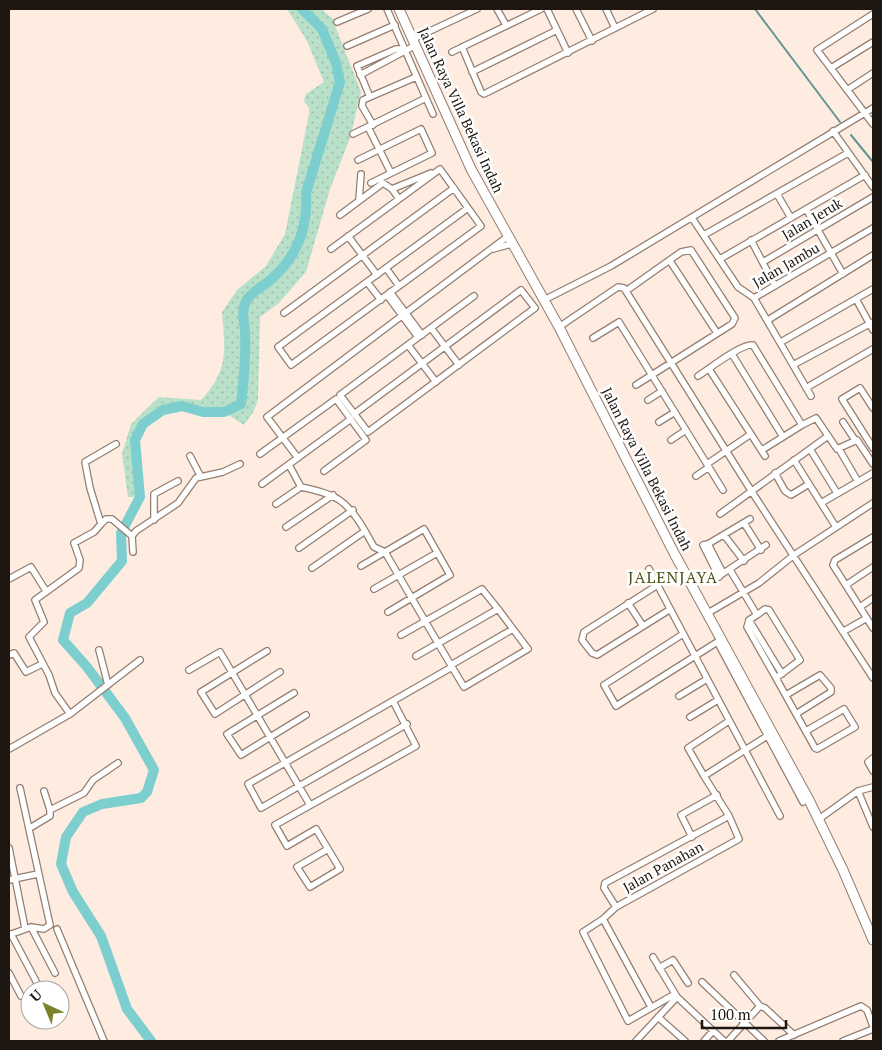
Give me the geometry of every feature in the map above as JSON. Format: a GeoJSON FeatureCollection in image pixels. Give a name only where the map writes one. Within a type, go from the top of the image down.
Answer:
{"type":"FeatureCollection","features":[{"type":"Feature","properties":{"kind":"main road","name":"Jalan Raya Villa Bekasi Indah"},"geometry":{"type":"LineString","coordinates":[[399,9],[470,169],[559,327],[770,735],[819,820],[873,940]]}},
{"type":"Feature","properties":{"kind":"street"},"geometry":{"type":"LineString","coordinates":[[337,22],[368,9]]}},
{"type":"Feature","properties":{"kind":"street"},"geometry":{"type":"LineString","coordinates":[[387,9],[433,114]]}},
{"type":"Feature","properties":{"kind":"street"},"geometry":{"type":"LineString","coordinates":[[360,75],[397,56],[414,42],[477,9]]}},
{"type":"Feature","properties":{"kind":"street"},"geometry":{"type":"LineString","coordinates":[[497,9],[506,26]]}},
{"type":"Feature","properties":{"kind":"street"},"geometry":{"type":"LineString","coordinates":[[452,52],[541,9]]}},
{"type":"Feature","properties":{"kind":"street"},"geometry":{"type":"LineString","coordinates":[[548,9],[568,53]]}},
{"type":"Feature","properties":{"kind":"street"},"geometry":{"type":"LineString","coordinates":[[576,9],[592,41]]}},
{"type":"Feature","properties":{"kind":"street"},"geometry":{"type":"LineString","coordinates":[[606,9],[615,28]]}},
{"type":"Feature","properties":{"kind":"street"},"geometry":{"type":"LineString","coordinates":[[462,47],[481,92],[484,94],[653,9]]}},
{"type":"Feature","properties":{"kind":"street"},"geometry":{"type":"LineString","coordinates":[[873,14],[818,47],[818,51],[873,124]]}},
{"type":"Feature","properties":{"kind":"street"},"geometry":{"type":"LineString","coordinates":[[347,46],[395,25]]}},
{"type":"Feature","properties":{"kind":"street"},"geometry":{"type":"LineString","coordinates":[[472,72],[557,30]]}},
{"type":"Feature","properties":{"kind":"street"},"geometry":{"type":"LineString","coordinates":[[831,68],[873,42]]}},
{"type":"Feature","properties":{"kind":"street"},"geometry":{"type":"LineString","coordinates":[[370,97],[356,68],[358,65],[396,49],[405,49]]}},
{"type":"Feature","properties":{"kind":"street"},"geometry":{"type":"LineString","coordinates":[[847,90],[873,73]]}},
{"type":"Feature","properties":{"kind":"street"},"geometry":{"type":"LineString","coordinates":[[391,173],[379,150],[362,104],[370,97],[416,77]]}},
{"type":"Feature","properties":{"kind":"street"},"geometry":{"type":"LineString","coordinates":[[353,134],[426,98]]}},
{"type":"Feature","properties":{"kind":"street"},"geometry":{"type":"LineString","coordinates":[[544,300],[611,266],[873,108]]}},
{"type":"Feature","properties":{"kind":"street"},"geometry":{"type":"LineString","coordinates":[[358,160],[421,129],[432,153],[371,183]]}},
{"type":"Feature","properties":{"kind":"street"},"geometry":{"type":"LineString","coordinates":[[833,131],[873,187]]}},
{"type":"Feature","properties":{"kind":"street"},"geometry":{"type":"LineString","coordinates":[[704,235],[848,153]]}},
{"type":"Feature","properties":{"kind":"street"},"geometry":{"type":"LineString","coordinates":[[440,169],[481,226],[291,365],[278,347],[468,208]]}},
{"type":"Feature","properties":{"kind":"street"},"geometry":{"type":"LineString","coordinates":[[392,189],[440,169]]}},
{"type":"Feature","properties":{"kind":"street"},"geometry":{"type":"LineString","coordinates":[[331,249],[440,169]]}},
{"type":"Feature","properties":{"kind":"street"},"geometry":{"type":"LineString","coordinates":[[359,200],[361,174],[372,190]]}},
{"type":"Feature","properties":{"kind":"street"},"geometry":{"type":"LineString","coordinates":[[720,259],[865,174]]}},
{"type":"Feature","properties":{"kind":"street"},"geometry":{"type":"LineString","coordinates":[[340,215],[383,183],[392,189],[399,199]]}},
{"type":"Feature","properties":{"kind":"street"},"geometry":{"type":"LineString","coordinates":[[284,314],[454,188]]}},
{"type":"Feature","properties":{"kind":"street"},"geometry":{"type":"LineString","coordinates":[[777,194],[791,218]]}},
{"type":"Feature","properties":{"kind":"street","name":"Jalan Jeruk"},"geometry":{"type":"LineString","coordinates":[[763,262],[873,197]]}},
{"type":"Feature","properties":{"kind":"street"},"geometry":{"type":"LineString","coordinates":[[806,209],[843,274]]}},
{"type":"Feature","properties":{"kind":"street"},"geometry":{"type":"LineString","coordinates":[[692,218],[738,287],[754,298],[811,396]]}},
{"type":"Feature","properties":{"kind":"street","name":"Jalan Jambu"},"geometry":{"type":"LineString","coordinates":[[754,298],[873,228]]}},
{"type":"Feature","properties":{"kind":"street"},"geometry":{"type":"LineString","coordinates":[[348,236],[376,275]]}},
{"type":"Feature","properties":{"kind":"street"},"geometry":{"type":"LineString","coordinates":[[751,240],[775,286]]}},
{"type":"Feature","properties":{"kind":"street"},"geometry":{"type":"LineString","coordinates":[[298,458],[267,417],[493,249],[509,241]]}},
{"type":"Feature","properties":{"kind":"street"},"geometry":{"type":"LineString","coordinates":[[626,291],[684,250],[693,252],[735,317],[734,322],[672,364],[636,385]]}},
{"type":"Feature","properties":{"kind":"street"},"geometry":{"type":"LineString","coordinates":[[768,320],[873,255]]}},
{"type":"Feature","properties":{"kind":"street"},"geometry":{"type":"LineString","coordinates":[[670,260],[717,333]]}},
{"type":"Feature","properties":{"kind":"street"},"geometry":{"type":"LineString","coordinates":[[386,268],[399,286]]}},
{"type":"Feature","properties":{"kind":"street"},"geometry":{"type":"LineString","coordinates":[[367,282],[380,300]]}},
{"type":"Feature","properties":{"kind":"street"},"geometry":{"type":"LineString","coordinates":[[559,327],[620,286],[626,291],[752,492],[873,678]]}},
{"type":"Feature","properties":{"kind":"street"},"geometry":{"type":"LineString","coordinates":[[781,342],[873,289]]}},
{"type":"Feature","properties":{"kind":"street"},"geometry":{"type":"LineString","coordinates":[[260,454],[336,399],[353,416],[368,432],[535,308],[521,290],[422,363],[353,416],[298,458],[289,465],[262,484]]}},
{"type":"Feature","properties":{"kind":"street"},"geometry":{"type":"LineString","coordinates":[[389,294],[420,336]]}},
{"type":"Feature","properties":{"kind":"street"},"geometry":{"type":"LineString","coordinates":[[324,471],[366,440],[340,395],[474,296]]}},
{"type":"Feature","properties":{"kind":"street"},"geometry":{"type":"LineString","coordinates":[[793,365],[872,325],[856,299]]}},
{"type":"Feature","properties":{"kind":"street"},"geometry":{"type":"LineString","coordinates":[[593,338],[619,322],[723,490]]}},
{"type":"Feature","properties":{"kind":"street"},"geometry":{"type":"LineString","coordinates":[[431,328],[459,365]]}},
{"type":"Feature","properties":{"kind":"street"},"geometry":{"type":"LineString","coordinates":[[698,376],[749,344],[753,344],[802,425]]}},
{"type":"Feature","properties":{"kind":"street"},"geometry":{"type":"LineString","coordinates":[[408,345],[436,382]]}},
{"type":"Feature","properties":{"kind":"street"},"geometry":{"type":"LineString","coordinates":[[806,388],[873,349]]}},
{"type":"Feature","properties":{"kind":"street"},"geometry":{"type":"LineString","coordinates":[[732,354],[783,437]]}},
{"type":"Feature","properties":{"kind":"street"},"geometry":{"type":"LineString","coordinates":[[710,368],[764,453],[783,437],[816,418],[839,449],[857,480]]}},
{"type":"Feature","properties":{"kind":"street"},"geometry":{"type":"LineString","coordinates":[[873,408],[860,388],[842,399],[873,448]]}},
{"type":"Feature","properties":{"kind":"street"},"geometry":{"type":"LineString","coordinates":[[648,400],[662,392]]}},
{"type":"Feature","properties":{"kind":"street"},"geometry":{"type":"LineString","coordinates":[[659,422],[675,412]]}},
{"type":"Feature","properties":{"kind":"street"},"geometry":{"type":"LineString","coordinates":[[842,422],[855,440],[858,441],[873,464]]}},
{"type":"Feature","properties":{"kind":"street"},"geometry":{"type":"LineString","coordinates":[[671,440],[686,430]]}},
{"type":"Feature","properties":{"kind":"street"},"geometry":{"type":"LineString","coordinates":[[696,476],[751,434]]}},
{"type":"Feature","properties":{"kind":"street"},"geometry":{"type":"LineString","coordinates":[[720,514],[828,436]]}},
{"type":"Feature","properties":{"kind":"street"},"geometry":{"type":"LineString","coordinates":[[839,449],[855,440]]}},
{"type":"Feature","properties":{"kind":"street"},"geometry":{"type":"LineString","coordinates":[[101,524],[84,463],[116,444]]}},
{"type":"Feature","properties":{"kind":"street"},"geometry":{"type":"LineString","coordinates":[[810,449],[837,493]]}},
{"type":"Feature","properties":{"kind":"street"},"geometry":{"type":"LineString","coordinates":[[190,456],[200,475]]}},
{"type":"Feature","properties":{"kind":"street"},"geometry":{"type":"LineString","coordinates":[[794,460],[836,527]]}},
{"type":"Feature","properties":{"kind":"street"},"geometry":{"type":"LineString","coordinates":[[130,534],[142,525],[154,520],[180,501],[192,482],[200,475],[223,472],[240,464]]}},
{"type":"Feature","properties":{"kind":"street"},"geometry":{"type":"LineString","coordinates":[[289,465],[301,487]]}},
{"type":"Feature","properties":{"kind":"street"},"geometry":{"type":"LineString","coordinates":[[775,473],[785,491],[791,495],[809,484]]}},
{"type":"Feature","properties":{"kind":"street"},"geometry":{"type":"LineString","coordinates":[[821,503],[857,480],[873,473]]}},
{"type":"Feature","properties":{"kind":"street"},"geometry":{"type":"LineString","coordinates":[[154,520],[154,494],[178,481]]}},
{"type":"Feature","properties":{"kind":"street"},"geometry":{"type":"LineString","coordinates":[[276,504],[301,487],[333,494],[353,510],[374,547],[385,552],[424,622],[464,687],[528,649],[482,589],[424,622],[401,635]]}},
{"type":"Feature","properties":{"kind":"street"},"geometry":{"type":"LineString","coordinates":[[286,527],[333,494]]}},
{"type":"Feature","properties":{"kind":"street"},"geometry":{"type":"LineString","coordinates":[[708,614],[742,594],[794,555],[873,503]]}},
{"type":"Feature","properties":{"kind":"street"},"geometry":{"type":"LineString","coordinates":[[299,548],[353,510]]}},
{"type":"Feature","properties":{"kind":"street"},"geometry":{"type":"LineString","coordinates":[[70,714],[55,693],[29,637],[44,622],[36,600],[80,568],[80,560],[74,543],[94,532],[109,518],[130,534],[133,552]]}},
{"type":"Feature","properties":{"kind":"street"},"geometry":{"type":"LineString","coordinates":[[721,575],[708,544],[750,519]]}},
{"type":"Feature","properties":{"kind":"street"},"geometry":{"type":"LineString","coordinates":[[744,523],[761,550]]}},
{"type":"Feature","properties":{"kind":"street"},"geometry":{"type":"LineString","coordinates":[[361,566],[424,530],[450,575],[388,612]]}},
{"type":"Feature","properties":{"kind":"street"},"geometry":{"type":"LineString","coordinates":[[312,568],[365,531]]}},
{"type":"Feature","properties":{"kind":"street"},"geometry":{"type":"LineString","coordinates":[[724,535],[744,561]]}},
{"type":"Feature","properties":{"kind":"street"},"geometry":{"type":"LineString","coordinates":[[873,537],[834,562],[873,628]]}},
{"type":"Feature","properties":{"kind":"street"},"geometry":{"type":"LineString","coordinates":[[713,580],[766,545]]}},
{"type":"Feature","properties":{"kind":"street"},"geometry":{"type":"LineString","coordinates":[[374,588],[437,553]]}},
{"type":"Feature","properties":{"kind":"street"},"geometry":{"type":"LineString","coordinates":[[672,558],[720,640],[694,655],[618,706],[603,686],[683,634]]}},
{"type":"Feature","properties":{"kind":"street"},"geometry":{"type":"LineString","coordinates":[[9,579],[31,567],[46,591]]}},
{"type":"Feature","properties":{"kind":"street"},"geometry":{"type":"LineString","coordinates":[[846,585],[873,567]]}},
{"type":"Feature","properties":{"kind":"street"},"geometry":{"type":"LineString","coordinates":[[649,570],[780,816]]}},
{"type":"Feature","properties":{"kind":"street"},"geometry":{"type":"LineString","coordinates":[[730,570],[742,594],[756,615]]}},
{"type":"Feature","properties":{"kind":"street"},"geometry":{"type":"LineString","coordinates":[[656,586],[584,632],[582,640],[595,655],[669,610]]}},
{"type":"Feature","properties":{"kind":"street"},"geometry":{"type":"LineString","coordinates":[[860,607],[873,598]]}},
{"type":"Feature","properties":{"kind":"street"},"geometry":{"type":"LineString","coordinates":[[628,604],[643,626]]}},
{"type":"Feature","properties":{"kind":"street"},"geometry":{"type":"LineString","coordinates":[[416,656],[498,609]]}},
{"type":"Feature","properties":{"kind":"street"},"geometry":{"type":"LineString","coordinates":[[776,678],[800,660],[769,610],[765,609],[749,620],[747,627],[806,732],[818,750],[855,727],[844,709],[806,732]]}},
{"type":"Feature","properties":{"kind":"street"},"geometry":{"type":"LineString","coordinates":[[844,631],[867,618]]}},
{"type":"Feature","properties":{"kind":"street"},"geometry":{"type":"LineString","coordinates":[[749,620],[782,674]]}},
{"type":"Feature","properties":{"kind":"street"},"geometry":{"type":"LineString","coordinates":[[407,724],[260,808],[248,784],[513,629]]}},
{"type":"Feature","properties":{"kind":"street"},"geometry":{"type":"LineString","coordinates":[[99,650],[107,686]]}},
{"type":"Feature","properties":{"kind":"street"},"geometry":{"type":"LineString","coordinates":[[267,651],[201,692],[215,714],[280,672]]}},
{"type":"Feature","properties":{"kind":"street"},"geometry":{"type":"LineString","coordinates":[[9,655],[14,652],[17,655],[26,672],[42,664]]}},
{"type":"Feature","properties":{"kind":"street"},"geometry":{"type":"LineString","coordinates":[[188,670],[220,652],[310,805]]}},
{"type":"Feature","properties":{"kind":"street"},"geometry":{"type":"LineString","coordinates":[[9,749],[88,702],[140,660]]}},
{"type":"Feature","properties":{"kind":"street"},"geometry":{"type":"LineString","coordinates":[[786,695],[820,675],[823,676],[831,688],[831,692],[796,714]]}},
{"type":"Feature","properties":{"kind":"street"},"geometry":{"type":"LineString","coordinates":[[679,696],[707,679]]}},
{"type":"Feature","properties":{"kind":"street"},"geometry":{"type":"LineString","coordinates":[[294,692],[227,734],[241,755],[306,715]]}},
{"type":"Feature","properties":{"kind":"street"},"geometry":{"type":"LineString","coordinates":[[328,849],[297,867],[310,887],[340,869],[328,849],[316,829],[287,846],[275,825],[416,746],[407,724],[393,700]]}},
{"type":"Feature","properties":{"kind":"street"},"geometry":{"type":"LineString","coordinates":[[690,717],[718,700]]}},
{"type":"Feature","properties":{"kind":"street"},"geometry":{"type":"LineString","coordinates":[[616,907],[604,888],[604,883],[729,816],[688,748],[729,721]]}},
{"type":"Feature","properties":{"kind":"street"},"geometry":{"type":"LineString","coordinates":[[704,776],[770,735],[803,802]]}},
{"type":"Feature","properties":{"kind":"street"},"geometry":{"type":"LineString","coordinates":[[873,758],[868,762],[873,771]]}},
{"type":"Feature","properties":{"kind":"street"},"geometry":{"type":"LineString","coordinates":[[50,810],[84,793],[93,780],[118,764]]}},
{"type":"Feature","properties":{"kind":"street"},"geometry":{"type":"LineString","coordinates":[[819,820],[858,791],[873,787]]}},
{"type":"Feature","properties":{"kind":"street"},"geometry":{"type":"LineString","coordinates":[[20,788],[50,925],[44,929],[28,928],[10,934],[35,980]]}},
{"type":"Feature","properties":{"kind":"street"},"geometry":{"type":"LineString","coordinates":[[30,828],[46,820],[50,810],[44,791]]}},
{"type":"Feature","properties":{"kind":"street"},"geometry":{"type":"LineString","coordinates":[[858,791],[872,817],[873,827]]}},
{"type":"Feature","properties":{"kind":"street"},"geometry":{"type":"LineString","coordinates":[[692,837],[681,815],[717,795]]}},
{"type":"Feature","properties":{"kind":"street","name":"Jalan Panahan"},"geometry":{"type":"LineString","coordinates":[[652,1007],[628,1021],[583,934],[616,907],[738,840],[739,836],[729,816]]}},
{"type":"Feature","properties":{"kind":"street"},"geometry":{"type":"LineString","coordinates":[[9,848],[12,879],[28,928],[55,973]]}},
{"type":"Feature","properties":{"kind":"street"},"geometry":{"type":"LineString","coordinates":[[12,879],[38,874]]}},
{"type":"Feature","properties":{"kind":"street"},"geometry":{"type":"LineString","coordinates":[[603,919],[652,1007],[676,996]]}},
{"type":"Feature","properties":{"kind":"street"},"geometry":{"type":"LineString","coordinates":[[58,929],[104,1041]]}},
{"type":"Feature","properties":{"kind":"street"},"geometry":{"type":"LineString","coordinates":[[653,957],[676,996],[726,1041],[760,1006]]}},
{"type":"Feature","properties":{"kind":"street"},"geometry":{"type":"LineString","coordinates":[[659,968],[673,960],[688,983]]}},
{"type":"Feature","properties":{"kind":"street"},"geometry":{"type":"LineString","coordinates":[[9,973],[20,994]]}},
{"type":"Feature","properties":{"kind":"street"},"geometry":{"type":"LineString","coordinates":[[734,975],[760,1006],[765,1008],[794,1035]]}},
{"type":"Feature","properties":{"kind":"street"},"geometry":{"type":"LineString","coordinates":[[702,982],[764,1041]]}},
{"type":"Feature","properties":{"kind":"street"},"geometry":{"type":"LineString","coordinates":[[636,1041],[676,996]]}},
{"type":"Feature","properties":{"kind":"street"},"geometry":{"type":"LineString","coordinates":[[779,1041],[860,1006],[867,1010],[873,1028],[843,1041]]}},
{"type":"Feature","properties":{"kind":"street"},"geometry":{"type":"LineString","coordinates":[[658,1017],[685,1041]]}},
{"type":"Feature","properties":{"kind":"street"},"geometry":{"type":"LineString","coordinates":[[704,1041],[714,1031]]}},
{"type":"Feature","properties":{"kind":"green space"},"geometry":{"type":"Polygon","coordinates":[[[287,9],[321,9],[332,18],[361,92],[350,138],[330,189],[306,272],[279,303],[260,317],[258,399],[254,411],[244,425],[224,412],[203,412],[182,406],[163,410],[143,424],[135,440],[140,497],[128,497],[122,454],[131,424],[159,397],[201,400],[210,389],[217,379],[223,359],[222,312],[237,290],[266,266],[285,234],[309,114],[309,108],[304,101],[306,94],[324,82],[307,41],[287,9]]]}},
{"type":"Feature","properties":{"kind":"waterway"},"geometry":{"type":"LineString","coordinates":[[151,1041],[127,1009],[101,936],[73,892],[61,864],[66,837],[83,812],[102,804],[141,798],[147,792],[154,770],[125,718],[87,667],[63,640],[70,613],[87,603],[122,561],[121,533],[140,497],[135,440],[143,424],[163,410],[182,406],[203,412],[224,412],[241,404],[245,358],[244,305],[250,295],[279,272],[299,242],[305,218],[306,193],[340,82],[336,63],[322,29],[302,9]]}},
{"type":"Feature","properties":{"kind":"waterway"},"geometry":{"type":"LineString","coordinates":[[755,9],[840,122]]}},
{"type":"Feature","properties":{"kind":"waterway"},"geometry":{"type":"LineString","coordinates":[[851,135],[873,162]]}},
{"type":"Feature","properties":{"kind":"district","name":"JALENJAYA"},"geometry":{"type":"Point","coordinates":[673,577]}}]}
